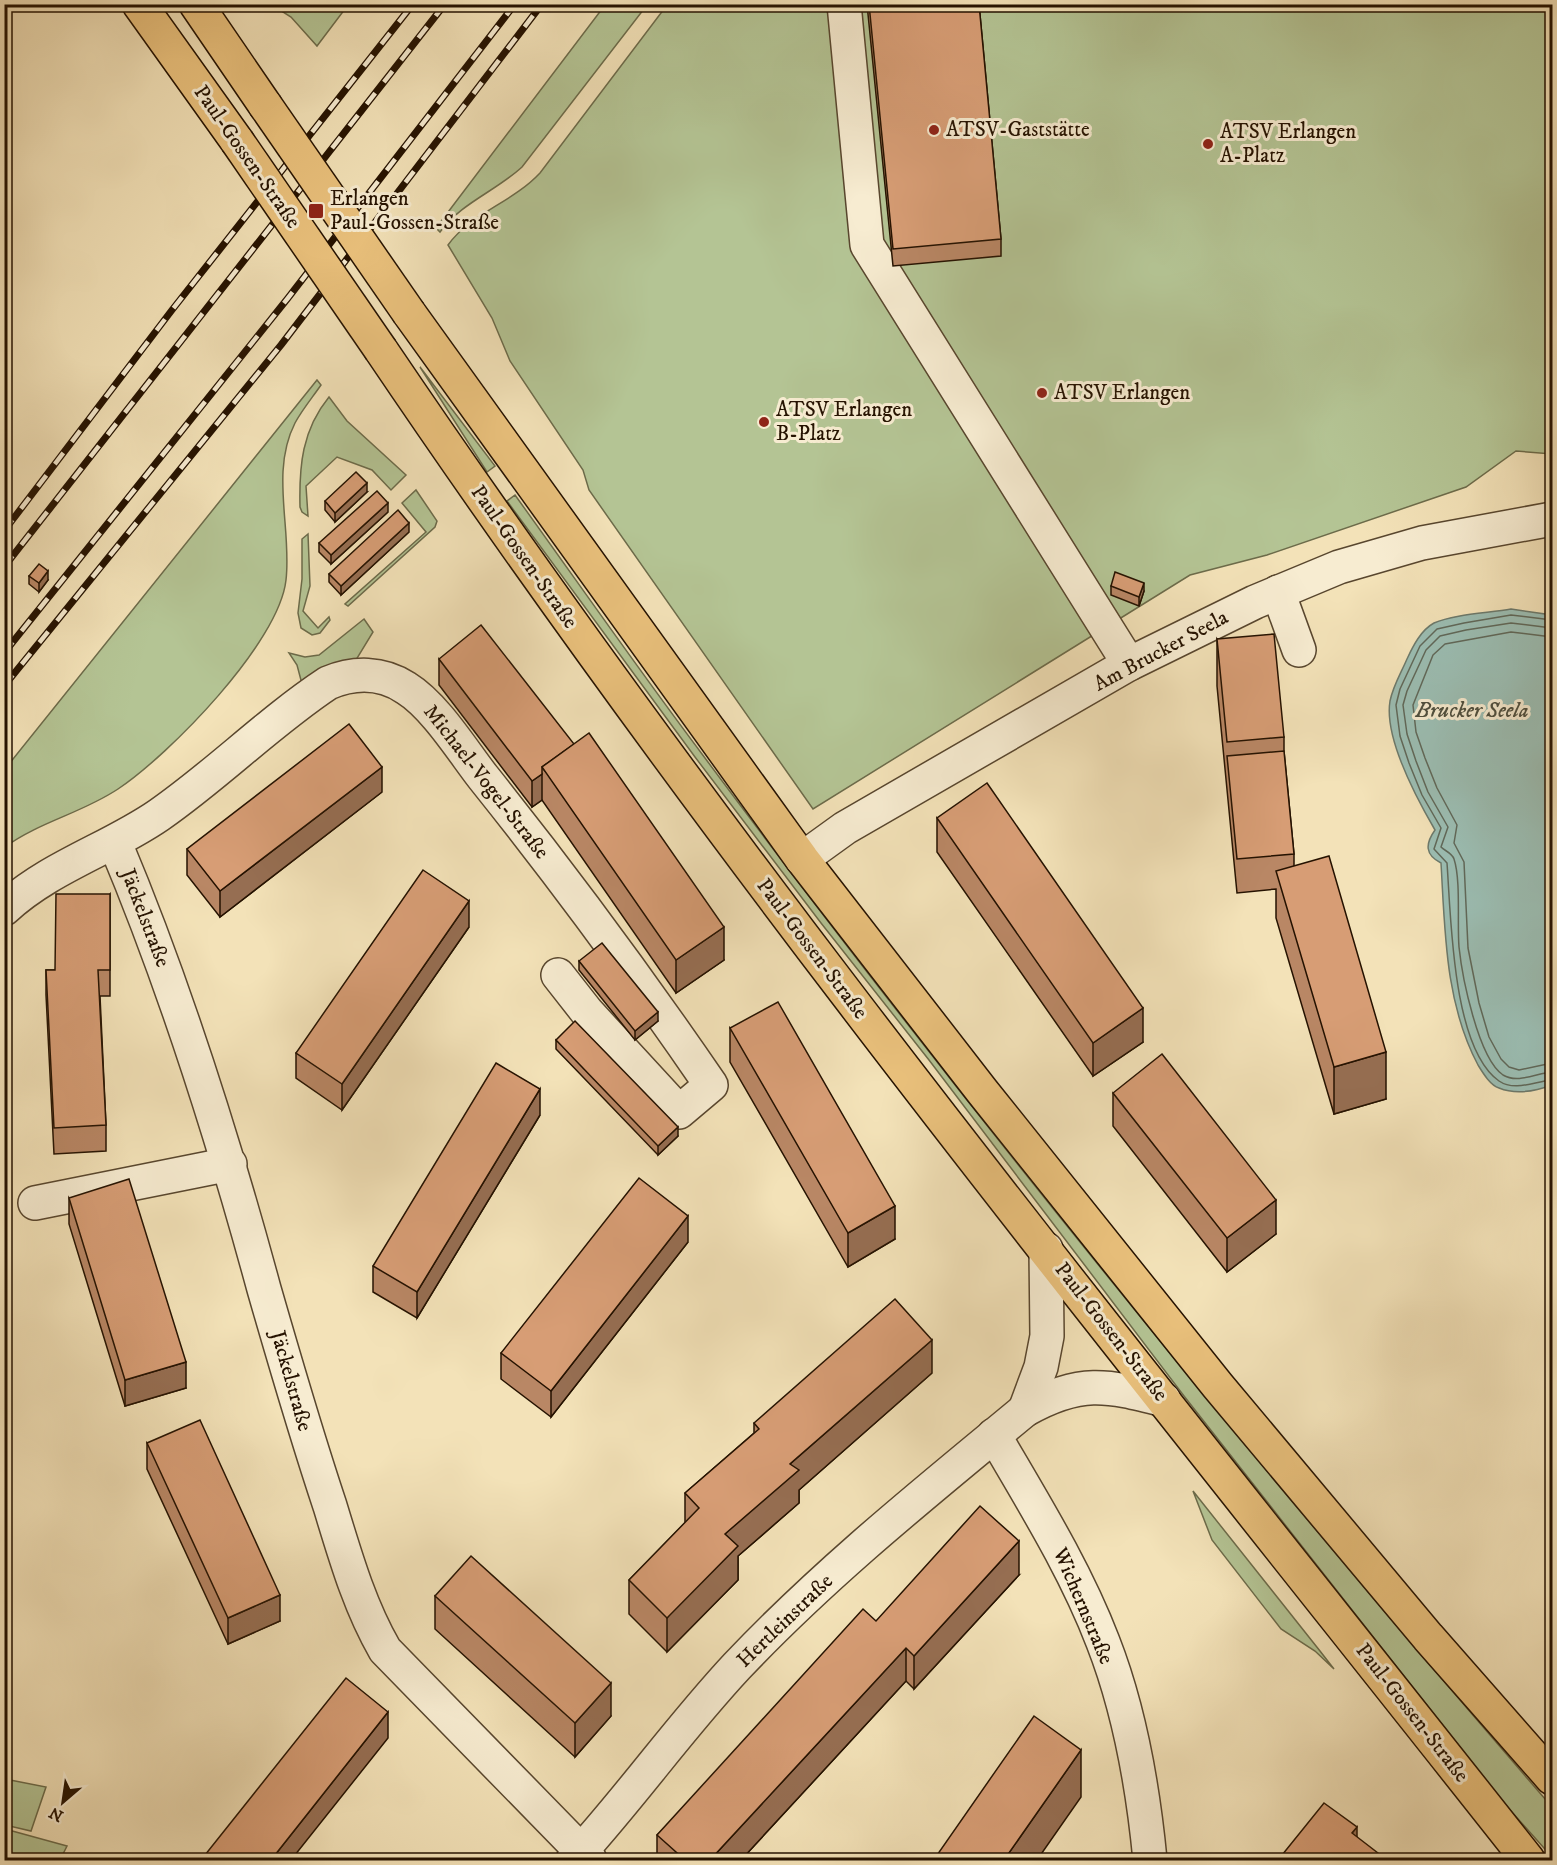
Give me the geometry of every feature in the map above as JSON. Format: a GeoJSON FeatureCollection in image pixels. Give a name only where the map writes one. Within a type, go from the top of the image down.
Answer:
{"type":"FeatureCollection","features":[{"type":"Feature","properties":{"kind":"main road","name":"Paul-Gossen-Straße"},"geometry":{"type":"LineString","coordinates":[[139,4],[237,141],[484,503],[609,678],[897,1061],[1528,1860]]}},
{"type":"Feature","properties":{"kind":"main road","name":"Paul-Gossen-Straße"},"geometry":{"type":"LineString","coordinates":[[196,4],[409,313],[802,859],[982,1091],[1218,1386],[1428,1637],[1552,1778]]}},
{"type":"Feature","properties":{"kind":"street"},"geometry":{"type":"LineString","coordinates":[[844,4],[867,245],[1130,664]]}},
{"type":"Feature","properties":{"kind":"street","name":"Am Brucker Seela"},"geometry":{"type":"LineString","coordinates":[[802,859],[845,828],[1130,664],[1278,592],[1339,567],[1422,543],[1552,519]]}},
{"type":"Feature","properties":{"kind":"street"},"geometry":{"type":"LineString","coordinates":[[1278,592],[1299,650]]}},
{"type":"Feature","properties":{"kind":"street","name":"Michael-Vogel-Straße"},"geometry":{"type":"LineString","coordinates":[[4,909],[45,878],[115,843],[160,814],[328,683],[350,675],[383,677],[405,687],[428,708],[535,842],[711,1085],[680,1112],[587,1012],[558,975]]}},
{"type":"Feature","properties":{"kind":"street","name":"Jäckelstraße"},"geometry":{"type":"LineString","coordinates":[[115,843],[160,952],[230,1164],[294,1397],[354,1581],[372,1627],[385,1650],[582,1857]]}},
{"type":"Feature","properties":{"kind":"street"},"geometry":{"type":"LineString","coordinates":[[35,1203],[230,1164]]}},
{"type":"Feature","properties":{"kind":"street"},"geometry":{"type":"LineString","coordinates":[[1025,1410],[1041,1367],[1047,1336],[1046,1249]]}},
{"type":"Feature","properties":{"kind":"street","name":"Hertleinstraße"},"geometry":{"type":"LineString","coordinates":[[582,1857],[736,1667],[786,1617],[895,1516],[1025,1410],[1048,1397],[1088,1387],[1117,1388],[1164,1400]]}},
{"type":"Feature","properties":{"kind":"street","name":"Wichernstraße"},"geometry":{"type":"LineString","coordinates":[[994,1435],[1063,1554],[1103,1642],[1142,1789],[1150,1860]]}},
{"type":"Feature","properties":{"kind":"green space"},"geometry":{"type":"Polygon","coordinates":[[[272,5],[348,5],[317,46],[291,17],[272,5]]]}},
{"type":"Feature","properties":{"kind":"green space"},"geometry":{"type":"Polygon","coordinates":[[[605,5],[647,5],[522,167],[468,205],[440,232],[436,228],[605,5]]]}},
{"type":"Feature","properties":{"kind":"green space","name":"ATSV Erlangen"},"geometry":{"type":"Polygon","coordinates":[[[667,5],[1552,5],[1552,454],[1516,451],[1466,487],[1267,555],[1190,575],[813,809],[589,490],[583,470],[510,361],[492,318],[448,245],[468,224],[517,192],[540,173],[667,5]]]}},
{"type":"Feature","properties":{"kind":"green space"},"geometry":{"type":"Polygon","coordinates":[[[420,367],[495,466],[487,472],[420,367]]]}},
{"type":"Feature","properties":{"kind":"green space"},"geometry":{"type":"Polygon","coordinates":[[[317,380],[321,385],[295,423],[284,461],[286,580],[279,606],[264,634],[243,665],[192,725],[140,773],[90,805],[32,831],[5,847],[5,769],[317,380]]]}},
{"type":"Feature","properties":{"kind":"green space"},"geometry":{"type":"Polygon","coordinates":[[[329,397],[347,421],[406,475],[391,490],[372,470],[337,457],[306,486],[308,516],[302,512],[300,507],[300,477],[304,449],[313,422],[329,397]]]}},
{"type":"Feature","properties":{"kind":"green space"},"geometry":{"type":"Polygon","coordinates":[[[416,490],[437,521],[435,527],[348,606],[345,604],[426,532],[402,503],[416,490]]]}},
{"type":"Feature","properties":{"kind":"green space"},"geometry":{"type":"Polygon","coordinates":[[[515,495],[702,754],[1011,1156],[1224,1419],[1552,1807],[1552,1857],[1502,1801],[1184,1396],[929,1060],[821,923],[695,757],[507,501],[515,495]]]}},
{"type":"Feature","properties":{"kind":"green space"},"geometry":{"type":"Polygon","coordinates":[[[308,534],[310,586],[303,611],[318,628],[329,617],[330,620],[320,633],[312,635],[301,628],[298,613],[302,579],[302,539],[308,534]]]}},
{"type":"Feature","properties":{"kind":"green space"},"geometry":{"type":"Polygon","coordinates":[[[364,619],[373,632],[356,660],[302,684],[297,665],[289,653],[305,657],[319,655],[364,619]]]}},
{"type":"Feature","properties":{"kind":"green space"},"geometry":{"type":"Polygon","coordinates":[[[1193,1491],[1334,1669],[1315,1651],[1281,1629],[1212,1540],[1193,1491]]]}},
{"type":"Feature","properties":{"kind":"green space"},"geometry":{"type":"Polygon","coordinates":[[[5,1779],[46,1787],[31,1831],[5,1825],[5,1779]]]}},
{"type":"Feature","properties":{"kind":"green space"},"geometry":{"type":"Polygon","coordinates":[[[5,1829],[67,1846],[60,1860],[5,1860],[5,1829]]]}},
{"type":"Feature","properties":{"kind":"water","name":"Brucker Seela"},"geometry":{"type":"Polygon","coordinates":[[[1511,609],[1552,615],[1552,1085],[1519,1092],[1499,1088],[1490,1082],[1478,1065],[1467,1041],[1453,992],[1449,966],[1441,863],[1429,853],[1428,849],[1429,840],[1435,830],[1404,767],[1389,716],[1390,701],[1397,680],[1415,644],[1429,626],[1451,618],[1511,609]]]}},
{"type":"Feature","properties":{"kind":"building","name":"ATSV-Gaststätte"},"geometry":{"type":"Polygon","coordinates":[[[869,4],[979,4],[1001,239],[893,249],[869,4]]]}},
{"type":"Feature","properties":{"kind":"building"},"geometry":{"type":"Polygon","coordinates":[[[356,472],[367,483],[335,513],[325,501],[356,472]]]}},
{"type":"Feature","properties":{"kind":"building"},"geometry":{"type":"Polygon","coordinates":[[[377,491],[388,503],[331,555],[319,543],[377,491]]]}},
{"type":"Feature","properties":{"kind":"building"},"geometry":{"type":"Polygon","coordinates":[[[398,510],[409,523],[341,586],[329,574],[398,510]]]}},
{"type":"Feature","properties":{"kind":"building"},"geometry":{"type":"Polygon","coordinates":[[[39,564],[48,571],[39,583],[29,576],[39,564]]]}},
{"type":"Feature","properties":{"kind":"building"},"geometry":{"type":"Polygon","coordinates":[[[1115,572],[1144,583],[1139,597],[1111,586],[1115,572]]]}},
{"type":"Feature","properties":{"kind":"building"},"geometry":{"type":"Polygon","coordinates":[[[481,625],[574,744],[542,767],[542,774],[532,781],[439,659],[481,625]]]}},
{"type":"Feature","properties":{"kind":"building"},"geometry":{"type":"Polygon","coordinates":[[[1274,634],[1284,737],[1227,742],[1217,639],[1274,634]]]}},
{"type":"Feature","properties":{"kind":"building"},"geometry":{"type":"Polygon","coordinates":[[[349,724],[382,767],[220,891],[187,849],[349,724]]]}},
{"type":"Feature","properties":{"kind":"building"},"geometry":{"type":"Polygon","coordinates":[[[589,733],[724,927],[676,960],[542,767],[589,733]]]}},
{"type":"Feature","properties":{"kind":"building"},"geometry":{"type":"Polygon","coordinates":[[[1284,751],[1294,854],[1237,859],[1227,756],[1284,751]]]}},
{"type":"Feature","properties":{"kind":"building"},"geometry":{"type":"Polygon","coordinates":[[[987,783],[1143,1008],[1093,1043],[937,818],[987,783]]]}},
{"type":"Feature","properties":{"kind":"building"},"geometry":{"type":"Polygon","coordinates":[[[1329,856],[1386,1052],[1334,1067],[1276,871],[1329,856]]]}},
{"type":"Feature","properties":{"kind":"building"},"geometry":{"type":"Polygon","coordinates":[[[423,870],[469,901],[342,1084],[296,1053],[423,870]]]}},
{"type":"Feature","properties":{"kind":"building"},"geometry":{"type":"Polygon","coordinates":[[[56,894],[110,894],[110,970],[98,970],[106,1125],[54,1128],[46,970],[55,970],[56,894]]]}},
{"type":"Feature","properties":{"kind":"building"},"geometry":{"type":"Polygon","coordinates":[[[602,943],[658,1012],[635,1031],[579,961],[602,943]]]}},
{"type":"Feature","properties":{"kind":"building"},"geometry":{"type":"Polygon","coordinates":[[[778,1002],[895,1206],[848,1233],[730,1028],[778,1002]]]}},
{"type":"Feature","properties":{"kind":"building"},"geometry":{"type":"Polygon","coordinates":[[[575,1021],[678,1127],[658,1146],[556,1040],[575,1021]]]}},
{"type":"Feature","properties":{"kind":"building"},"geometry":{"type":"Polygon","coordinates":[[[1162,1054],[1276,1200],[1227,1238],[1113,1093],[1162,1054]]]}},
{"type":"Feature","properties":{"kind":"building"},"geometry":{"type":"Polygon","coordinates":[[[496,1063],[540,1089],[417,1292],[373,1266],[496,1063]]]}},
{"type":"Feature","properties":{"kind":"building"},"geometry":{"type":"Polygon","coordinates":[[[639,1178],[688,1216],[551,1391],[501,1353],[639,1178]]]}},
{"type":"Feature","properties":{"kind":"building"},"geometry":{"type":"Polygon","coordinates":[[[129,1179],[186,1362],[125,1380],[69,1198],[129,1179]]]}},
{"type":"Feature","properties":{"kind":"building"},"geometry":{"type":"Polygon","coordinates":[[[895,1299],[932,1340],[790,1464],[799,1470],[725,1534],[738,1546],[667,1618],[629,1580],[699,1508],[685,1493],[759,1429],[754,1423],[895,1299]]]}},
{"type":"Feature","properties":{"kind":"building"},"geometry":{"type":"Polygon","coordinates":[[[200,1420],[280,1595],[228,1618],[147,1443],[200,1420]]]}},
{"type":"Feature","properties":{"kind":"building"},"geometry":{"type":"Polygon","coordinates":[[[980,1506],[1019,1541],[914,1656],[906,1648],[710,1860],[685,1860],[657,1835],[863,1609],[876,1621],[980,1506]]]}},
{"type":"Feature","properties":{"kind":"building"},"geometry":{"type":"Polygon","coordinates":[[[471,1556],[611,1683],[575,1723],[435,1596],[471,1556]]]}},
{"type":"Feature","properties":{"kind":"building"},"geometry":{"type":"Polygon","coordinates":[[[346,1678],[388,1712],[271,1860],[201,1860],[346,1678]]]}},
{"type":"Feature","properties":{"kind":"building"},"geometry":{"type":"Polygon","coordinates":[[[1034,1716],[1081,1750],[1004,1860],[938,1860],[935,1858],[1034,1716]]]}},
{"type":"Feature","properties":{"kind":"building"},"geometry":{"type":"Polygon","coordinates":[[[1324,1803],[1357,1827],[1352,1833],[1387,1860],[1278,1860],[1324,1803]]]}},
{"type":"Feature","properties":{"kind":"railway"},"geometry":{"type":"LineString","coordinates":[[4,531],[172,310],[413,4]]}},
{"type":"Feature","properties":{"kind":"railway"},"geometry":{"type":"LineString","coordinates":[[4,567],[445,4]]}},
{"type":"Feature","properties":{"kind":"railway"},"geometry":{"type":"LineString","coordinates":[[4,653],[288,298],[515,4]]}},
{"type":"Feature","properties":{"kind":"railway"},"geometry":{"type":"LineString","coordinates":[[4,686],[281,345],[542,4]]}},
{"type":"Feature","properties":{"kind":"place","name":"ATSV-Gaststätte"},"geometry":{"type":"Point","coordinates":[934,130]}},
{"type":"Feature","properties":{"kind":"place","name":"ATSV Erlangen A-Platz"},"geometry":{"type":"Point","coordinates":[1208,144]}},
{"type":"Feature","properties":{"kind":"place","name":"Erlangen Paul-Gossen-Straße"},"geometry":{"type":"Point","coordinates":[316,211]}},
{"type":"Feature","properties":{"kind":"place","name":"ATSV Erlangen"},"geometry":{"type":"Point","coordinates":[1042,393]}},
{"type":"Feature","properties":{"kind":"place","name":"ATSV Erlangen B-Platz"},"geometry":{"type":"Point","coordinates":[764,422]}}]}
